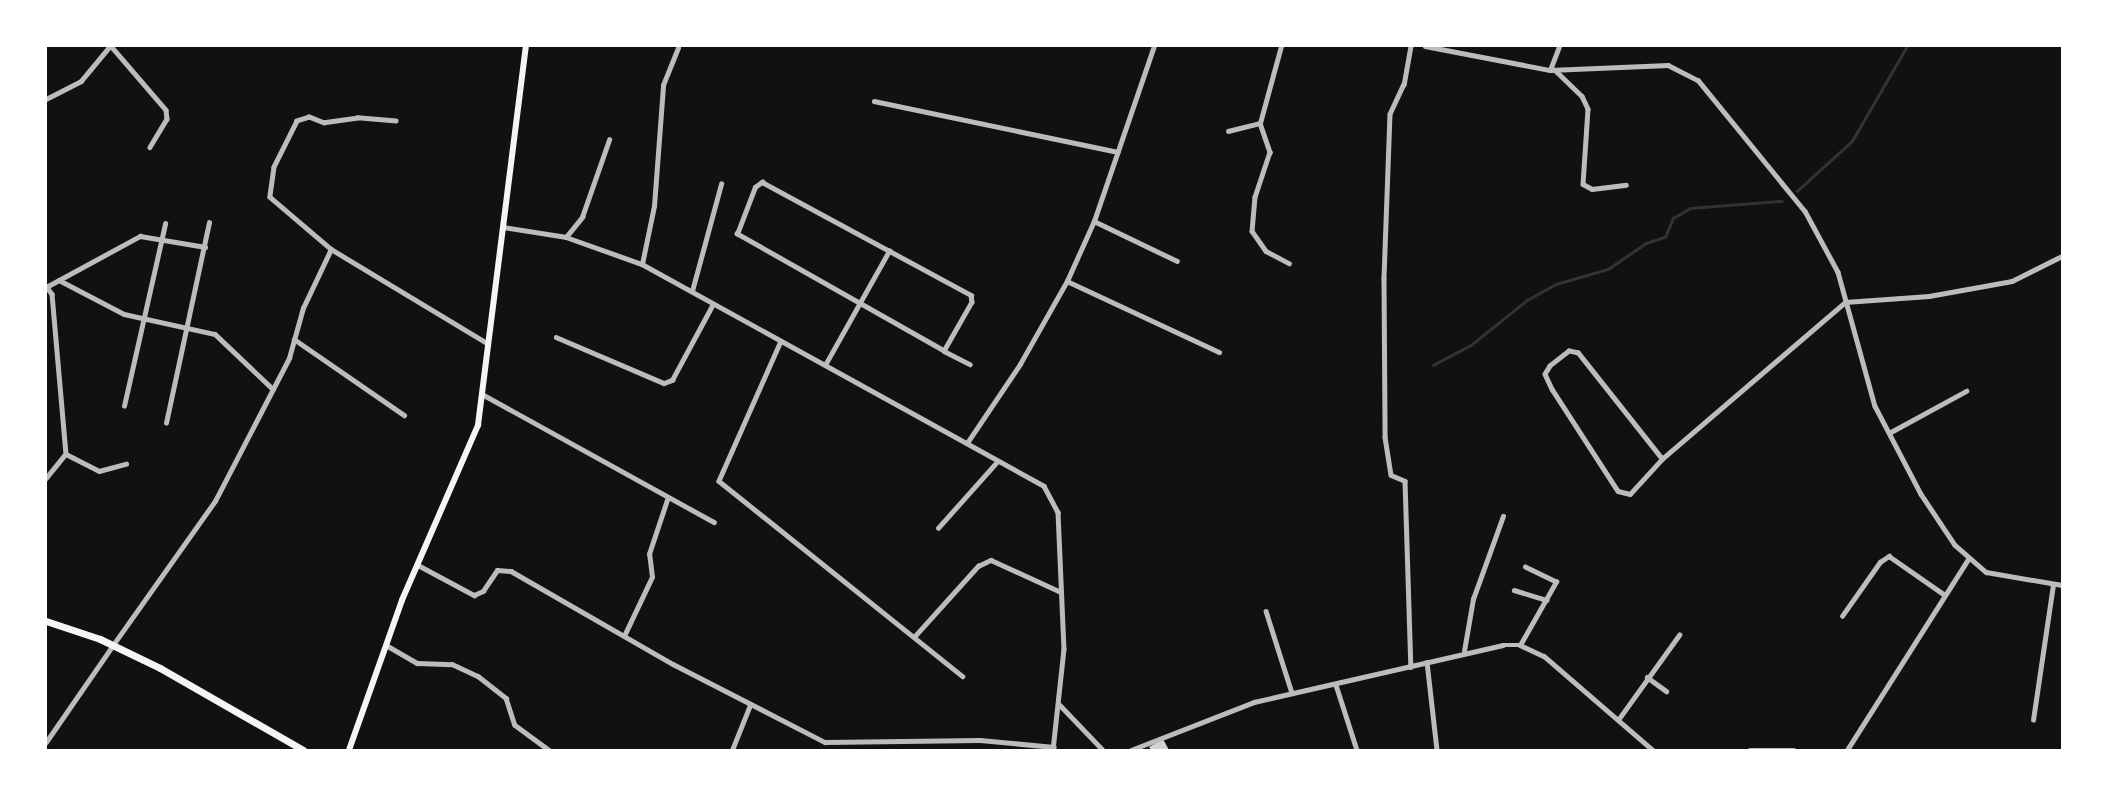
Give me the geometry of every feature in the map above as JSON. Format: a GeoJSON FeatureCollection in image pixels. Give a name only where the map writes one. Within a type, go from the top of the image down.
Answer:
{"type":"FeatureCollection","features":[{"type":"Feature","properties":{"kind":"highway"},"geometry":{"type":"LineString","coordinates":[[46,621],[113,645],[303,751]]}},
{"type":"Feature","properties":{"kind":"main road"},"geometry":{"type":"LineString","coordinates":[[349,751],[386,645],[467,455],[482,394],[526,46]]}},
{"type":"Feature","properties":{"kind":"street"},"geometry":{"type":"LineString","coordinates":[[46,99],[82,80],[111,46],[166,110],[167,119],[150,147]]}},
{"type":"Feature","properties":{"kind":"street"},"geometry":{"type":"LineString","coordinates":[[967,443],[1020,364],[1067,281],[1094,221],[1154,46]]}},
{"type":"Feature","properties":{"kind":"street"},"geometry":{"type":"LineString","coordinates":[[1281,46],[1260,123],[1270,152],[1255,197],[1252,231],[1266,251],[1289,263]]}},
{"type":"Feature","properties":{"kind":"street"},"geometry":{"type":"LineString","coordinates":[[1411,46],[1389,130],[1385,437],[1391,475],[1405,481],[1411,667]]}},
{"type":"Feature","properties":{"kind":"street"},"geometry":{"type":"LineString","coordinates":[[1425,46],[1552,70],[1668,65],[1698,80],[1805,211],[1838,272],[1875,406],[1921,495],[1968,559],[2009,579],[2063,585]]}},
{"type":"Feature","properties":{"kind":"street"},"geometry":{"type":"LineString","coordinates":[[1552,70],[1559,46]]}},
{"type":"Feature","properties":{"kind":"street"},"geometry":{"type":"LineString","coordinates":[[642,264],[654,206],[663,85],[678,48]]}},
{"type":"Feature","properties":{"kind":"street"},"geometry":{"type":"LineString","coordinates":[[1552,70],[1582,96],[1588,109],[1583,184],[1592,189],[1626,186]]}},
{"type":"Feature","properties":{"kind":"street"},"geometry":{"type":"LineString","coordinates":[[874,101],[1118,152]]}},
{"type":"Feature","properties":{"kind":"street"},"geometry":{"type":"LineString","coordinates":[[396,121],[358,118],[324,124],[303,118],[284,144],[274,167],[270,197],[331,249],[487,343]]}},
{"type":"Feature","properties":{"kind":"street"},"geometry":{"type":"LineString","coordinates":[[1228,131],[1260,123]]}},
{"type":"Feature","properties":{"kind":"street"},"geometry":{"type":"LineString","coordinates":[[566,237],[582,217],[609,140]]}},
{"type":"Feature","properties":{"kind":"street"},"geometry":{"type":"LineString","coordinates":[[944,351],[972,298],[762,182],[755,187],[737,234],[859,306],[944,351],[970,364]]}},
{"type":"Feature","properties":{"kind":"street"},"geometry":{"type":"LineString","coordinates":[[692,291],[721,184]]}},
{"type":"Feature","properties":{"kind":"street"},"geometry":{"type":"LineString","coordinates":[[1094,221],[1177,261]]}},
{"type":"Feature","properties":{"kind":"street"},"geometry":{"type":"LineString","coordinates":[[166,423],[190,327],[209,223]]}},
{"type":"Feature","properties":{"kind":"street"},"geometry":{"type":"LineString","coordinates":[[124,406],[147,320],[164,224]]}},
{"type":"Feature","properties":{"kind":"street"},"geometry":{"type":"LineString","coordinates":[[418,565],[474,595],[483,591],[497,570],[511,571],[750,705],[825,742],[980,740],[1054,749],[1065,649],[1058,512],[1052,495],[1044,486],[996,463],[967,443],[642,264],[566,237],[502,227]]}},
{"type":"Feature","properties":{"kind":"street"},"geometry":{"type":"LineString","coordinates":[[46,479],[66,454],[47,286],[139,236],[205,247]]}},
{"type":"Feature","properties":{"kind":"street"},"geometry":{"type":"LineString","coordinates":[[46,742],[215,501],[273,389],[331,249]]}},
{"type":"Feature","properties":{"kind":"street"},"geometry":{"type":"LineString","coordinates":[[825,365],[890,251]]}},
{"type":"Feature","properties":{"kind":"street"},"geometry":{"type":"LineString","coordinates":[[1662,459],[1577,353],[1564,354],[1545,372],[1621,494],[1632,492],[1662,459],[1845,302],[1929,296],[2012,281],[2063,256]]}},
{"type":"Feature","properties":{"kind":"street"},"geometry":{"type":"LineString","coordinates":[[59,280],[116,311],[215,334],[273,389]]}},
{"type":"Feature","properties":{"kind":"street"},"geometry":{"type":"LineString","coordinates":[[1067,281],[1219,352]]}},
{"type":"Feature","properties":{"kind":"street"},"geometry":{"type":"LineString","coordinates":[[556,337],[664,383],[672,380],[713,304]]}},
{"type":"Feature","properties":{"kind":"street"},"geometry":{"type":"LineString","coordinates":[[294,339],[404,415]]}},
{"type":"Feature","properties":{"kind":"street"},"geometry":{"type":"LineString","coordinates":[[781,341],[719,481],[962,676]]}},
{"type":"Feature","properties":{"kind":"street"},"geometry":{"type":"LineString","coordinates":[[1889,433],[1966,391]]}},
{"type":"Feature","properties":{"kind":"street"},"geometry":{"type":"LineString","coordinates":[[482,394],[667,500],[714,522]]}},
{"type":"Feature","properties":{"kind":"street"},"geometry":{"type":"LineString","coordinates":[[66,454],[99,471],[127,464]]}},
{"type":"Feature","properties":{"kind":"street"},"geometry":{"type":"LineString","coordinates":[[938,528],[996,463]]}},
{"type":"Feature","properties":{"kind":"street"},"geometry":{"type":"LineString","coordinates":[[624,636],[652,578],[649,554],[667,500]]}},
{"type":"Feature","properties":{"kind":"street"},"geometry":{"type":"LineString","coordinates":[[1464,651],[1473,599],[1503,516]]}},
{"type":"Feature","properties":{"kind":"street"},"geometry":{"type":"LineString","coordinates":[[1842,616],[1880,562],[1889,556],[1945,595]]}},
{"type":"Feature","properties":{"kind":"street"},"geometry":{"type":"LineString","coordinates":[[1847,751],[1968,559]]}},
{"type":"Feature","properties":{"kind":"street"},"geometry":{"type":"LineString","coordinates":[[914,637],[978,566],[991,560],[1062,592]]}},
{"type":"Feature","properties":{"kind":"street"},"geometry":{"type":"LineString","coordinates":[[1520,645],[1556,582],[1525,567]]}},
{"type":"Feature","properties":{"kind":"street"},"geometry":{"type":"LineString","coordinates":[[2033,720],[2053,584]]}},
{"type":"Feature","properties":{"kind":"street"},"geometry":{"type":"LineString","coordinates":[[1514,590],[1546,600]]}},
{"type":"Feature","properties":{"kind":"street"},"geometry":{"type":"LineString","coordinates":[[1266,611],[1292,692]]}},
{"type":"Feature","properties":{"kind":"street"},"geometry":{"type":"LineString","coordinates":[[1618,720],[1679,635]]}},
{"type":"Feature","properties":{"kind":"street"},"geometry":{"type":"LineString","coordinates":[[386,645],[417,663],[452,664],[478,676],[506,698],[515,724],[549,751]]}},
{"type":"Feature","properties":{"kind":"street"},"geometry":{"type":"LineString","coordinates":[[1131,751],[1214,716],[1292,692],[1336,685],[1464,651],[1520,645],[1544,656],[1653,751]]}},
{"type":"Feature","properties":{"kind":"street"},"geometry":{"type":"LineString","coordinates":[[1427,662],[1437,751]]}},
{"type":"Feature","properties":{"kind":"street"},"geometry":{"type":"LineString","coordinates":[[1647,677],[1667,691]]}},
{"type":"Feature","properties":{"kind":"street"},"geometry":{"type":"LineString","coordinates":[[1336,685],[1357,751]]}},
{"type":"Feature","properties":{"kind":"street"},"geometry":{"type":"LineString","coordinates":[[732,751],[750,705]]}},
{"type":"Feature","properties":{"kind":"street"},"geometry":{"type":"LineString","coordinates":[[1059,705],[1103,751]]}},
{"type":"Feature","properties":{"kind":"street"},"geometry":{"type":"LineString","coordinates":[[1750,751],[1794,751]]}},
{"type":"Feature","properties":{"kind":"building"},"geometry":{"type":"Polygon","coordinates":[[[1163,739],[1169,750],[1151,750],[1149,747],[1163,739]]]}},
{"type":"Feature","properties":{"kind":"waterway"},"geometry":{"type":"LineString","coordinates":[[1797,191],[1852,141],[1907,46]]}},
{"type":"Feature","properties":{"kind":"waterway"},"geometry":{"type":"LineString","coordinates":[[1433,365],[1471,345],[1527,300],[1556,284],[1608,269],[1646,243],[1665,237],[1673,218],[1690,208],[1782,201]]}}]}
